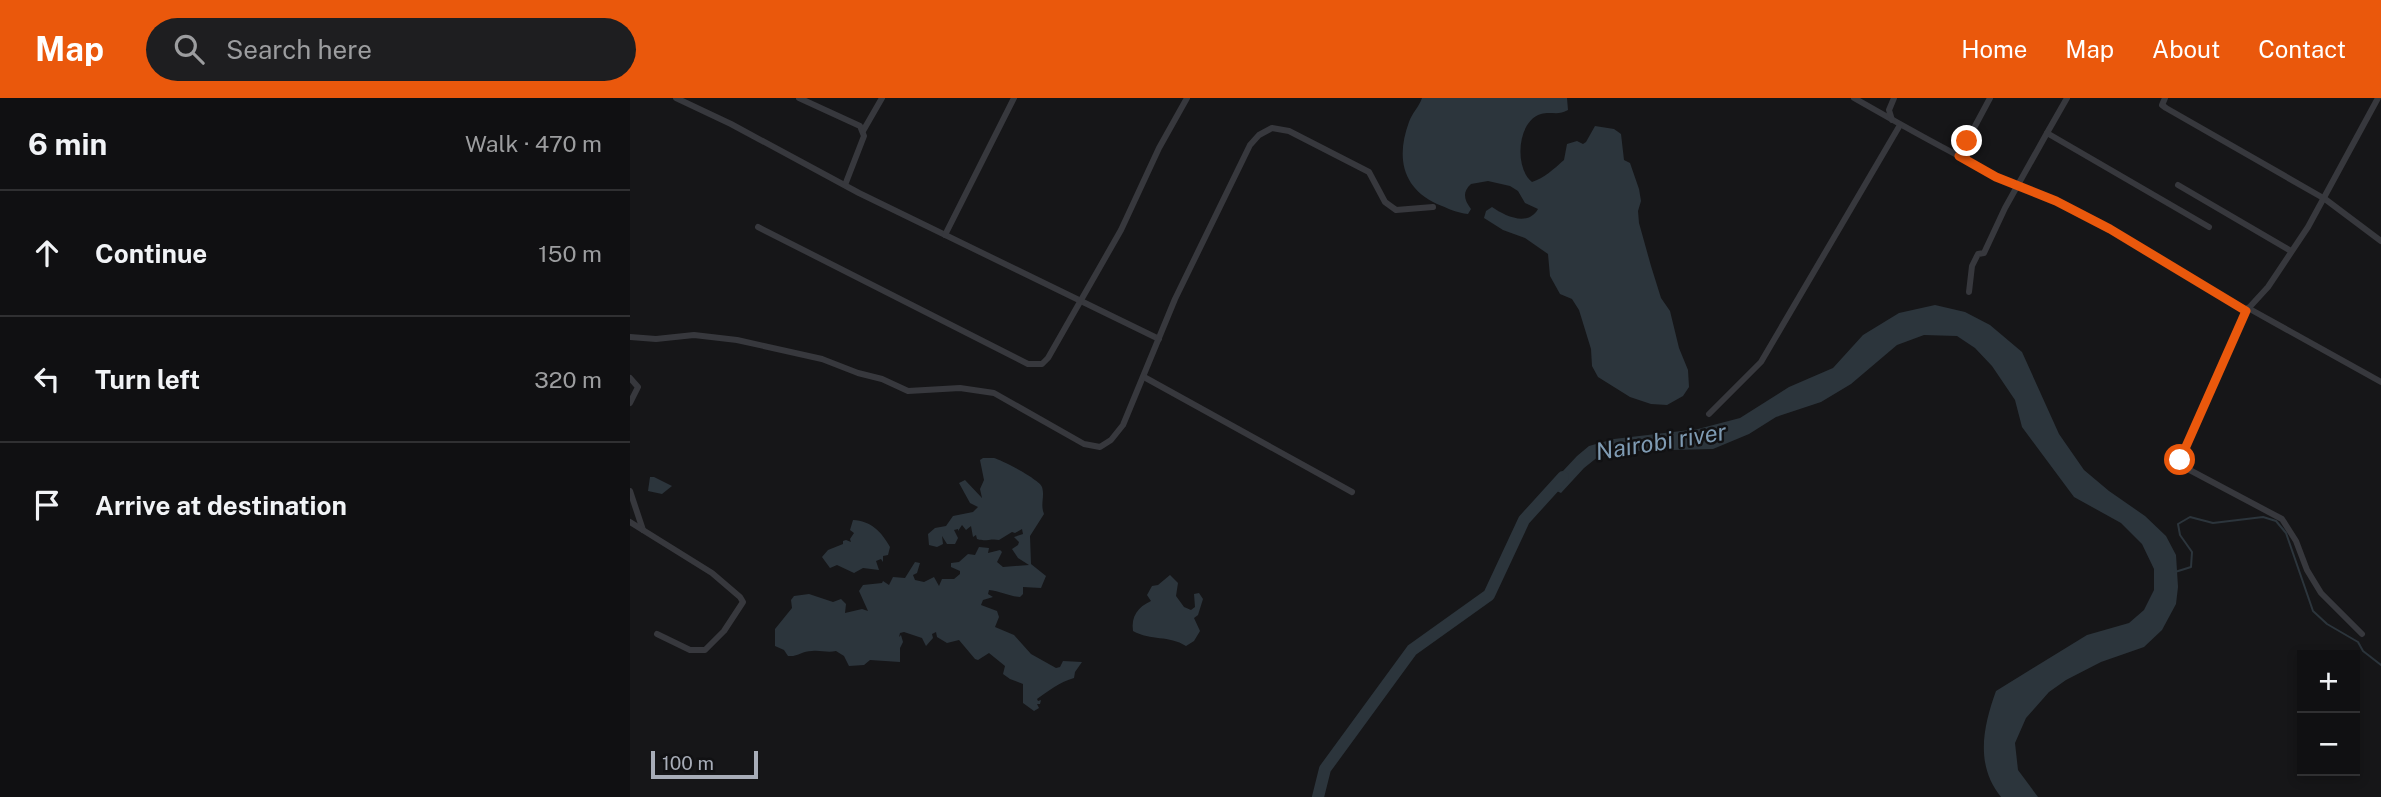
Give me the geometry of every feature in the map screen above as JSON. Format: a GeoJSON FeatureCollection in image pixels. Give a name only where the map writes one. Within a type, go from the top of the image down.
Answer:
{"type":"FeatureCollection","features":[{"type":"Feature","properties":{"kind":"street"},"geometry":{"type":"LineString","coordinates":[[676,98],[845,185],[1159,339]]}},
{"type":"Feature","properties":{"kind":"street"},"geometry":{"type":"LineString","coordinates":[[799,98],[860,126],[863,131]]}},
{"type":"Feature","properties":{"kind":"street"},"geometry":{"type":"LineString","coordinates":[[845,185],[863,131],[882,98]]}},
{"type":"Feature","properties":{"kind":"street"},"geometry":{"type":"LineString","coordinates":[[945,234],[1014,98]]}},
{"type":"Feature","properties":{"kind":"street"},"geometry":{"type":"LineString","coordinates":[[758,227],[1028,364],[1042,364],[1048,358],[1121,230],[1159,148],[1186,98]]}},
{"type":"Feature","properties":{"kind":"street"},"geometry":{"type":"LineString","coordinates":[[1854,98],[1900,125],[1928,137],[1976,167],[2056,201],[2110,229],[2247,310],[2381,382]]}},
{"type":"Feature","properties":{"kind":"street"},"geometry":{"type":"LineString","coordinates":[[1892,120],[1889,110],[1894,98]]}},
{"type":"Feature","properties":{"kind":"street"},"geometry":{"type":"LineString","coordinates":[[1959,156],[1966,154],[1967,141],[1990,98]]}},
{"type":"Feature","properties":{"kind":"street"},"geometry":{"type":"LineString","coordinates":[[1969,292],[1972,267],[1978,254],[1984,253],[2067,98]]}},
{"type":"Feature","properties":{"kind":"street"},"geometry":{"type":"LineString","coordinates":[[2165,98],[2162,105],[2166,108],[2325,199],[2381,241]]}},
{"type":"Feature","properties":{"kind":"street"},"geometry":{"type":"LineString","coordinates":[[2362,634],[2320,593],[2307,570],[2296,541],[2282,519],[2184,467],[2180,460],[2247,310],[2268,287],[2325,199],[2378,98]]}},
{"type":"Feature","properties":{"kind":"street"},"geometry":{"type":"LineString","coordinates":[[1710,414],[1761,362],[1900,125]]}},
{"type":"Feature","properties":{"kind":"street"},"geometry":{"type":"LineString","coordinates":[[630,337],[656,339],[694,335],[737,340],[813,356],[882,379],[908,391],[960,388],[994,393],[1092,447],[1106,445],[1123,425],[1175,299],[1250,145],[1264,132],[1272,128],[1289,131],[1361,166],[1374,178],[1385,202],[1396,211],[1433,207]]}},
{"type":"Feature","properties":{"kind":"street"},"geometry":{"type":"LineString","coordinates":[[2048,133],[2209,227]]}},
{"type":"Feature","properties":{"kind":"street"},"geometry":{"type":"LineString","coordinates":[[2178,185],[2291,251]]}},
{"type":"Feature","properties":{"kind":"street"},"geometry":{"type":"LineString","coordinates":[[1144,377],[1352,492]]}},
{"type":"Feature","properties":{"kind":"street"},"geometry":{"type":"LineString","coordinates":[[630,379],[638,387],[630,402]]}},
{"type":"Feature","properties":{"kind":"street"},"geometry":{"type":"LineString","coordinates":[[630,491],[643,530]]}},
{"type":"Feature","properties":{"kind":"street"},"geometry":{"type":"LineString","coordinates":[[630,522],[712,573],[743,602],[724,631],[705,650],[690,650],[657,634]]}},
{"type":"Feature","properties":{"kind":"water"},"geometry":{"type":"Polygon","coordinates":[[[1422,98],[1567,98],[1568,110],[1541,114],[1533,118],[1523,135],[1522,166],[1532,182],[1545,176],[1564,160],[1567,144],[1586,142],[1595,126],[1614,129],[1621,134],[1624,160],[1630,163],[1639,189],[1639,223],[1651,266],[1661,298],[1670,311],[1679,348],[1688,370],[1689,387],[1683,396],[1667,405],[1651,404],[1630,397],[1598,377],[1592,366],[1591,349],[1579,310],[1572,299],[1560,294],[1550,276],[1548,254],[1525,238],[1503,230],[1484,218],[1486,211],[1492,207],[1503,214],[1522,219],[1534,214],[1538,209],[1525,203],[1518,191],[1510,186],[1488,181],[1471,184],[1465,193],[1471,209],[1468,214],[1437,204],[1416,189],[1405,170],[1403,147],[1409,122],[1422,98]]]}},
{"type":"Feature","properties":{"kind":"water"},"geometry":{"type":"Polygon","coordinates":[[[1935,305],[1965,312],[1990,325],[2022,352],[2059,434],[2084,470],[2145,516],[2166,536],[2176,555],[2176,604],[2162,630],[2144,647],[2101,662],[2066,680],[2049,692],[2026,718],[2015,743],[2018,770],[2038,797],[2001,797],[1987,772],[1985,732],[1996,691],[2087,635],[2129,623],[2144,610],[2154,590],[2154,569],[2142,544],[2121,523],[2074,497],[2022,427],[2015,400],[1992,366],[1975,348],[1957,336],[1924,335],[1897,345],[1851,384],[1821,402],[1776,417],[1749,434],[1713,449],[1633,451],[1599,456],[1561,493],[1548,487],[1589,446],[1614,439],[1698,429],[1740,418],[1789,387],[1833,368],[1863,335],[1899,313],[1935,305]]]}},
{"type":"Feature","properties":{"kind":"water"},"geometry":{"type":"Polygon","coordinates":[[[983,458],[1005,462],[1028,475],[1042,487],[1044,514],[1030,536],[1031,564],[1046,576],[1041,588],[1023,587],[1020,597],[989,590],[988,594],[993,597],[983,600],[981,605],[997,611],[999,617],[995,627],[1014,635],[1031,654],[1056,668],[1060,667],[1063,661],[1082,662],[1074,678],[1059,684],[1037,699],[1041,700],[1040,704],[1037,704],[1039,708],[1034,711],[1023,703],[1023,684],[1003,674],[1005,666],[989,653],[978,660],[975,659],[959,640],[947,643],[937,637],[936,632],[926,646],[922,638],[900,633],[899,637],[901,635],[903,642],[900,662],[870,660],[864,665],[849,666],[844,656],[836,651],[809,651],[788,656],[784,650],[775,646],[775,629],[792,608],[791,600],[794,596],[809,594],[833,602],[841,599],[846,604],[845,613],[862,609],[868,611],[859,591],[863,585],[883,581],[889,585],[893,577],[905,578],[915,562],[920,563],[917,573],[913,575],[915,580],[924,582],[934,577],[939,586],[942,579],[954,579],[960,574],[960,571],[951,567],[951,563],[959,562],[968,554],[975,555],[979,547],[989,548],[988,553],[1000,550],[1002,552],[997,562],[1003,567],[1029,565],[1018,558],[1012,549],[1019,542],[1014,537],[1023,534],[1022,529],[999,540],[983,540],[977,539],[976,535],[973,537],[971,526],[966,530],[962,525],[958,531],[954,530],[958,538],[955,544],[947,544],[942,536],[943,544],[937,547],[929,545],[928,534],[935,528],[946,526],[953,516],[973,512],[978,507],[970,503],[959,483],[965,480],[982,498],[980,489],[984,480],[980,460],[983,458]]]}},
{"type":"Feature","properties":{"kind":"water"},"geometry":{"type":"Polygon","coordinates":[[[650,477],[672,486],[662,494],[648,491],[650,477]]]}},
{"type":"Feature","properties":{"kind":"water"},"geometry":{"type":"Polygon","coordinates":[[[853,520],[865,522],[875,528],[890,547],[888,555],[883,556],[883,562],[881,559],[876,561],[879,570],[863,568],[854,573],[837,565],[830,568],[822,557],[828,550],[843,544],[843,541],[851,542],[854,533],[850,530],[853,520]]]}},
{"type":"Feature","properties":{"kind":"water"},"geometry":{"type":"Polygon","coordinates":[[[1170,575],[1178,583],[1176,596],[1184,607],[1191,610],[1195,607],[1194,594],[1199,593],[1203,599],[1198,615],[1194,618],[1200,631],[1194,641],[1186,646],[1173,640],[1133,631],[1136,613],[1151,601],[1147,595],[1152,586],[1158,585],[1170,575]]]}},
{"type":"Feature","properties":{"kind":"waterway","name":"Nairobi river"},"geometry":{"type":"LineString","coordinates":[[1318,797],[1325,769],[1412,650],[1489,595],[1524,520],[1563,477]]}},
{"type":"Feature","properties":{"kind":"waterway"},"geometry":{"type":"LineString","coordinates":[[2175,572],[2191,567],[2192,552],[2180,535],[2178,524],[2190,517],[2213,523],[2263,517],[2276,521],[2286,533],[2313,611],[2327,624],[2358,642],[2363,651],[2381,665]]}},
{"type":"Feature","properties":{"kind":"route"},"geometry":{"type":"LineString","coordinates":[[1967,141],[1966,154],[1959,156],[1976,167],[2056,201],[2110,229],[2246,311],[2180,460]]}}]}
